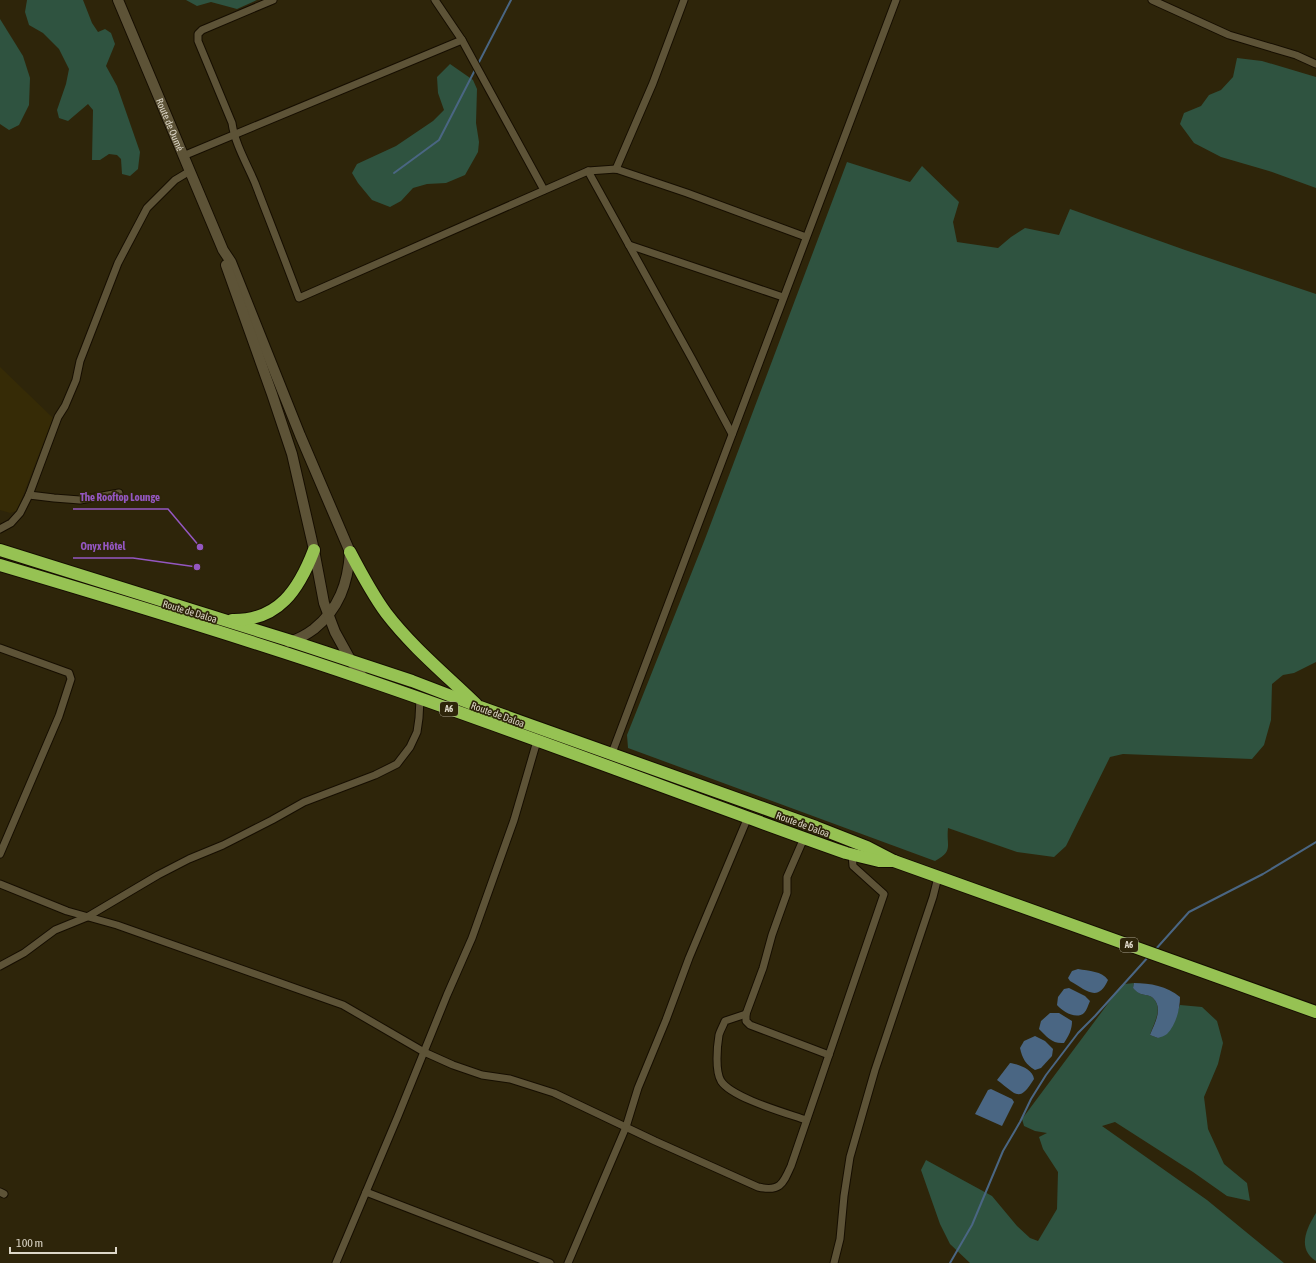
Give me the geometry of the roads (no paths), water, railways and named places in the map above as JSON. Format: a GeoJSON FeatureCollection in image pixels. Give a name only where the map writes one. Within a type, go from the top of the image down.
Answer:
{"type":"FeatureCollection","features":[{"type":"Feature","properties":{"kind":"highway","name":"Route de Daloa"},"geometry":{"type":"LineString","coordinates":[[0,550],[291,641],[412,681],[480,707]]}},
{"type":"Feature","properties":{"kind":"highway"},"geometry":{"type":"LineString","coordinates":[[221,619],[244,620],[271,610],[281,604],[292,594],[300,582],[314,550]]}},
{"type":"Feature","properties":{"kind":"highway"},"geometry":{"type":"LineString","coordinates":[[350,552],[371,590],[386,613],[431,662],[480,707]]}},
{"type":"Feature","properties":{"kind":"highway","name":"Route de Daloa"},"geometry":{"type":"LineString","coordinates":[[0,565],[264,646],[364,679],[852,855],[879,861],[894,861]]}},
{"type":"Feature","properties":{"kind":"highway","name":"A6"},"geometry":{"type":"LineString","coordinates":[[480,707],[867,847],[894,861],[1316,1012]]}},
{"type":"Feature","properties":{"kind":"main road","name":"Route de Oumé"},"geometry":{"type":"LineString","coordinates":[[118,0],[223,250]]}},
{"type":"Feature","properties":{"kind":"main road"},"geometry":{"type":"LineString","coordinates":[[223,250],[229,277],[272,394],[292,454],[328,616],[351,661],[364,679]]}},
{"type":"Feature","properties":{"kind":"main road"},"geometry":{"type":"LineString","coordinates":[[223,250],[231,262],[300,435],[350,552],[349,568],[345,585],[340,598],[328,616],[299,639],[264,646]]}},
{"type":"Feature","properties":{"kind":"street"},"geometry":{"type":"LineString","coordinates":[[273,0],[202,30],[198,34],[198,41],[232,123],[234,136],[299,298],[588,171],[616,170],[806,237]]}},
{"type":"Feature","properties":{"kind":"street"},"geometry":{"type":"LineString","coordinates":[[435,0],[462,40],[544,190]]}},
{"type":"Feature","properties":{"kind":"street"},"geometry":{"type":"LineString","coordinates":[[616,170],[653,83],[684,0]]}},
{"type":"Feature","properties":{"kind":"street"},"geometry":{"type":"LineString","coordinates":[[612,754],[896,0]]}},
{"type":"Feature","properties":{"kind":"street"},"geometry":{"type":"LineString","coordinates":[[1152,0],[1230,35],[1296,55],[1316,64]]}},
{"type":"Feature","properties":{"kind":"street"},"geometry":{"type":"LineString","coordinates":[[183,156],[462,40]]}},
{"type":"Feature","properties":{"kind":"street"},"geometry":{"type":"LineString","coordinates":[[588,171],[732,434]]}},
{"type":"Feature","properties":{"kind":"street"},"geometry":{"type":"LineString","coordinates":[[0,529],[11,523],[20,513],[29,495],[58,417],[65,406],[76,380],[80,361],[118,263],[147,208],[175,180],[190,172]]}},
{"type":"Feature","properties":{"kind":"street"},"geometry":{"type":"LineString","coordinates":[[628,245],[783,297]]}},
{"type":"Feature","properties":{"kind":"street"},"geometry":{"type":"LineString","coordinates":[[29,495],[80,500],[119,493]]}},
{"type":"Feature","properties":{"kind":"street"},"geometry":{"type":"LineString","coordinates":[[0,648],[58,668],[69,673],[71,679],[59,716],[0,854]]}},
{"type":"Feature","properties":{"kind":"street"},"geometry":{"type":"LineString","coordinates":[[0,966],[24,953],[55,930],[87,917],[189,859],[223,845],[304,802],[375,775],[397,764],[410,747],[416,732],[419,718],[420,699]]}},
{"type":"Feature","properties":{"kind":"street"},"geometry":{"type":"LineString","coordinates":[[336,1263],[472,938],[514,820],[537,741]]}},
{"type":"Feature","properties":{"kind":"street"},"geometry":{"type":"LineString","coordinates":[[568,1263],[626,1127],[638,1088],[666,1020],[689,958],[748,817]]}},
{"type":"Feature","properties":{"kind":"street"},"geometry":{"type":"LineString","coordinates":[[804,838],[787,877],[787,894],[772,935],[763,968],[746,1014],[746,1021],[750,1025],[829,1055]]}},
{"type":"Feature","properties":{"kind":"street"},"geometry":{"type":"LineString","coordinates":[[0,884],[67,911],[117,926],[343,1005],[424,1052],[453,1065],[482,1075],[510,1079],[554,1093],[758,1187],[774,1189],[780,1186],[784,1181],[884,894],[853,866],[852,855]]}},
{"type":"Feature","properties":{"kind":"street"},"geometry":{"type":"LineString","coordinates":[[834,1263],[840,1239],[844,1196],[850,1157],[875,1070],[933,897],[938,877]]}},
{"type":"Feature","properties":{"kind":"street"},"geometry":{"type":"LineString","coordinates":[[746,1014],[725,1021],[720,1034],[717,1055],[720,1080],[746,1099],[806,1120]]}},
{"type":"Feature","properties":{"kind":"street"},"geometry":{"type":"LineString","coordinates":[[366,1192],[550,1263]]}},
{"type":"Feature","properties":{"kind":"water"},"geometry":{"type":"Polygon","coordinates":[[[1078,969],[1099,973],[1108,980],[1104,987],[1096,993],[1086,991],[1070,981],[1068,978],[1072,971],[1078,969]]]}},
{"type":"Feature","properties":{"kind":"water"},"geometry":{"type":"Polygon","coordinates":[[[1134,983],[1158,986],[1170,990],[1180,997],[1177,1017],[1173,1026],[1166,1035],[1158,1038],[1150,1035],[1156,1021],[1158,1007],[1152,997],[1140,994],[1133,988],[1134,983]]]}},
{"type":"Feature","properties":{"kind":"water"},"geometry":{"type":"Polygon","coordinates":[[[1069,988],[1085,996],[1090,1001],[1087,1009],[1081,1015],[1077,1016],[1069,1014],[1057,1005],[1058,997],[1064,989],[1069,988]]]}},
{"type":"Feature","properties":{"kind":"water"},"geometry":{"type":"Polygon","coordinates":[[[1050,1013],[1059,1013],[1072,1021],[1070,1032],[1064,1043],[1053,1041],[1039,1029],[1041,1021],[1050,1013]]]}},
{"type":"Feature","properties":{"kind":"water"},"geometry":{"type":"Polygon","coordinates":[[[1035,1036],[1045,1041],[1053,1049],[1052,1056],[1041,1068],[1035,1070],[1025,1061],[1020,1048],[1024,1041],[1035,1036]]]}},
{"type":"Feature","properties":{"kind":"water"},"geometry":{"type":"Polygon","coordinates":[[[1010,1063],[1025,1068],[1033,1075],[1034,1079],[1029,1087],[1021,1094],[1014,1093],[997,1080],[1010,1063]]]}},
{"type":"Feature","properties":{"kind":"water"},"geometry":{"type":"Polygon","coordinates":[[[991,1089],[1012,1099],[1014,1102],[1002,1126],[975,1114],[988,1090],[991,1089]]]}},
{"type":"Feature","properties":{"kind":"waterway"},"geometry":{"type":"LineString","coordinates":[[478,64],[511,0]]}},
{"type":"Feature","properties":{"kind":"waterway"},"geometry":{"type":"LineString","coordinates":[[394,173],[439,140],[476,68]]}},
{"type":"Feature","properties":{"kind":"waterway"},"geometry":{"type":"LineString","coordinates":[[1155,950],[1189,912],[1263,874],[1316,842]]}},
{"type":"Feature","properties":{"kind":"waterway"},"geometry":{"type":"LineString","coordinates":[[950,1263],[972,1225],[1003,1151],[1020,1122],[1031,1099],[1046,1075],[1078,1033],[1149,956]]}},
{"type":"Feature","properties":{"kind":"place","name":"The Rooftop Lounge"},"geometry":{"type":"Point","coordinates":[200,547]}},
{"type":"Feature","properties":{"kind":"place","name":"Onyx Hôtel"},"geometry":{"type":"Point","coordinates":[197,567]}}]}
